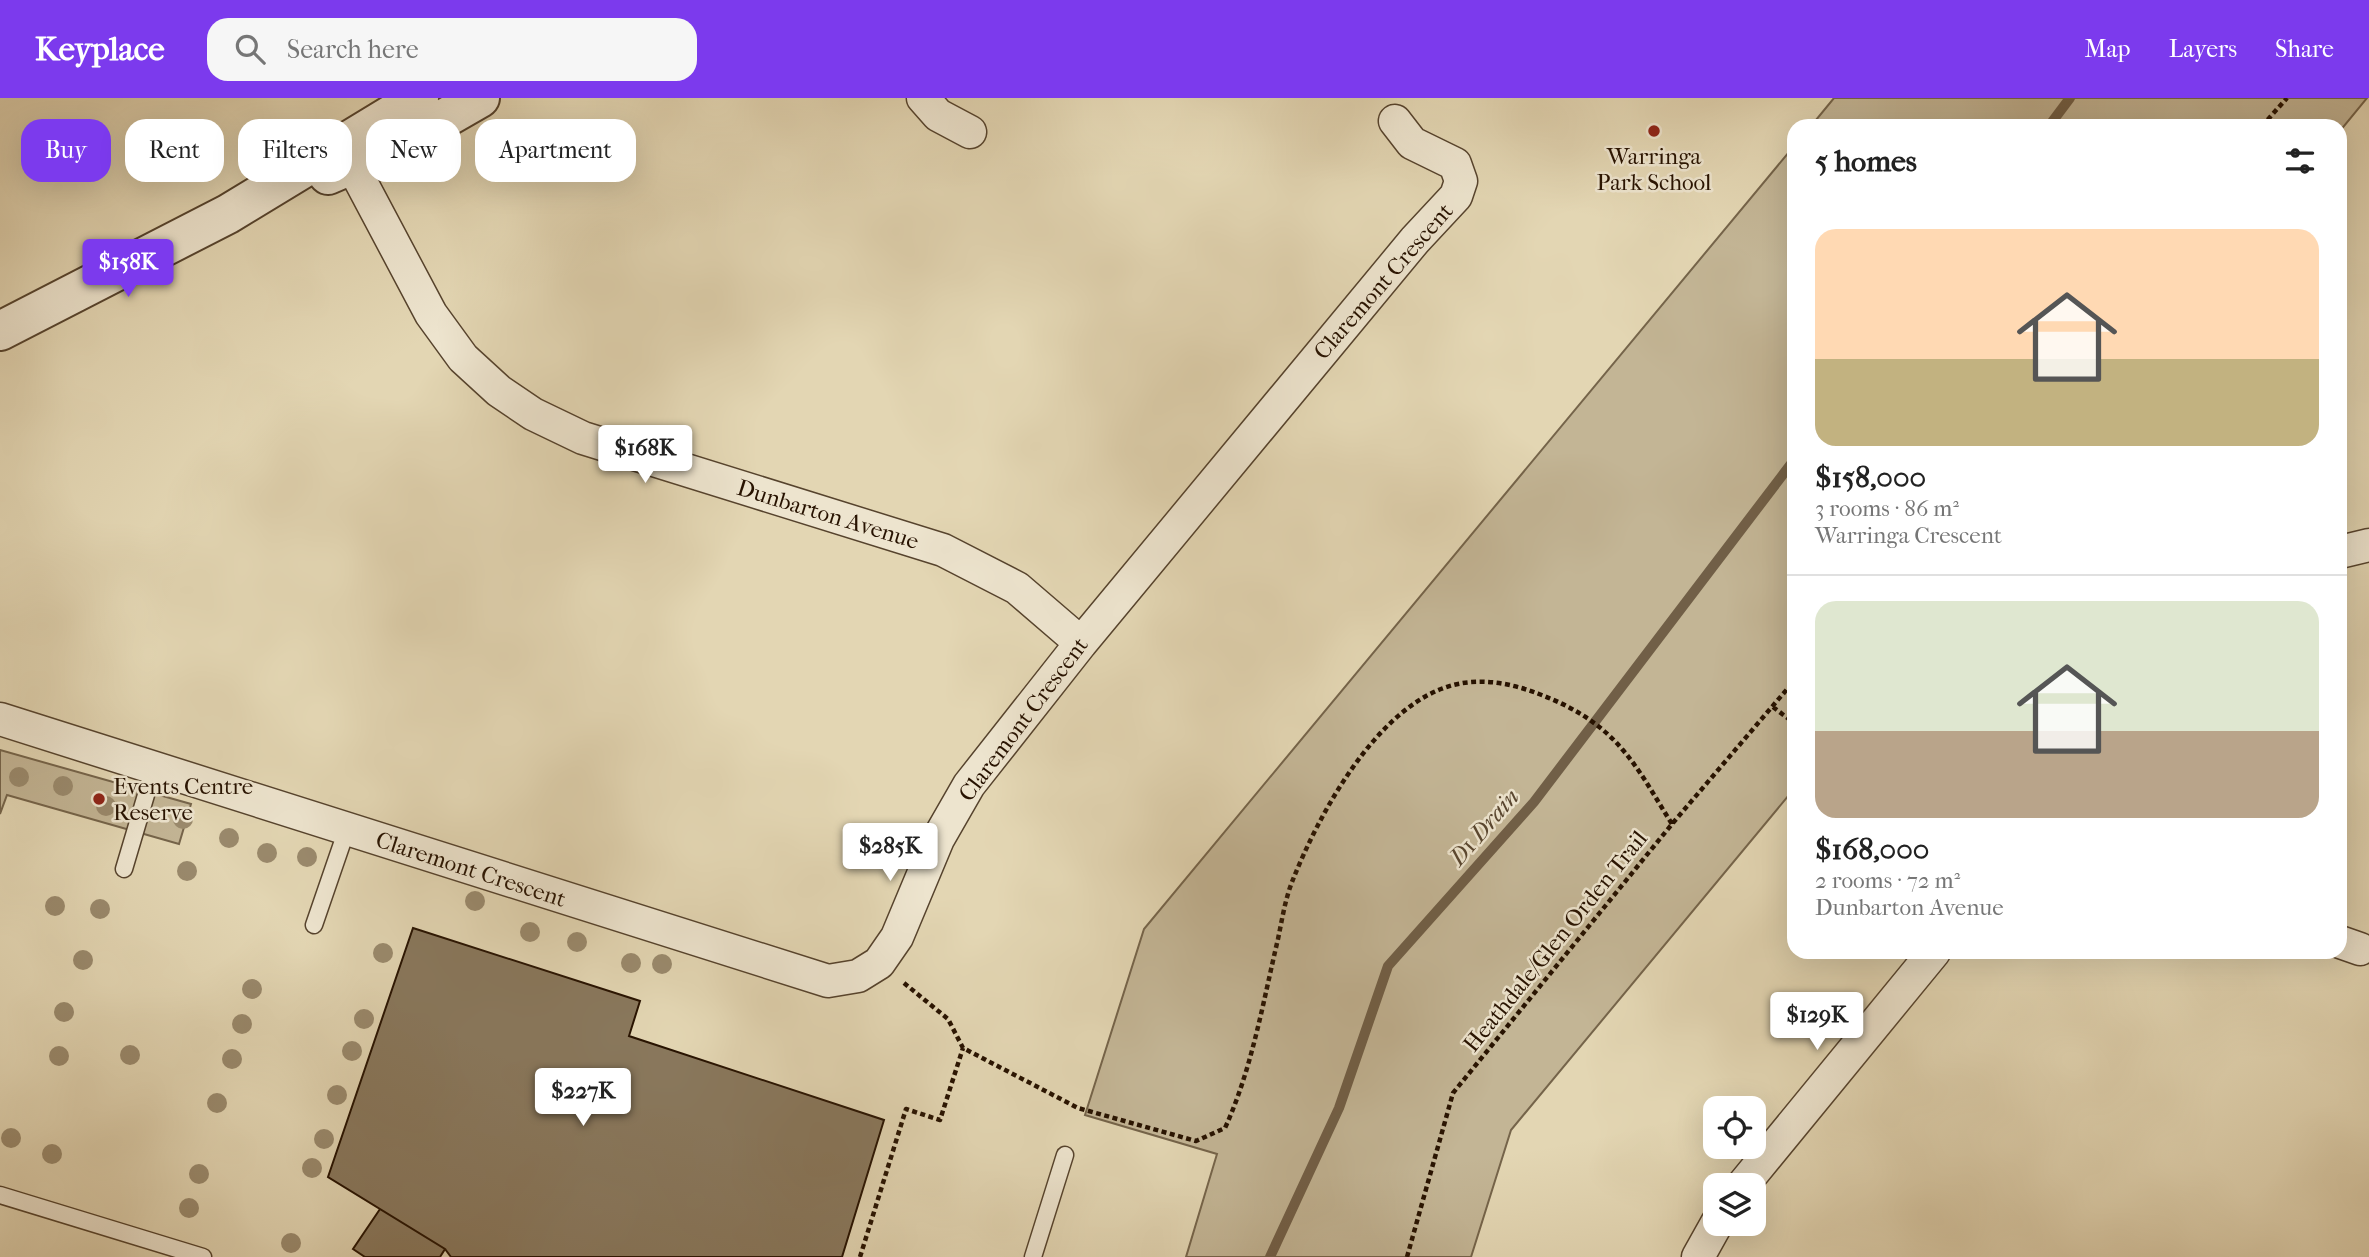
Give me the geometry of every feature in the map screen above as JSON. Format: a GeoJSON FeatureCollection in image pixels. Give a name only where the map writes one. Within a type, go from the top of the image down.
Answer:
{"type":"FeatureCollection","features":[{"type":"Feature","properties":{"kind":"street"},"geometry":{"type":"LineString","coordinates":[[352,150],[419,98]]}},
{"type":"Feature","properties":{"kind":"street"},"geometry":{"type":"LineString","coordinates":[[352,153],[443,122],[480,98]]}},
{"type":"Feature","properties":{"kind":"street"},"geometry":{"type":"LineString","coordinates":[[923,98],[938,115],[970,132]]}},
{"type":"Feature","properties":{"kind":"street","name":"Claremont Crescent"},"geometry":{"type":"LineString","coordinates":[[0,719],[828,981],[858,976],[879,963],[897,937],[938,839],[969,785],[1081,643],[1415,240],[1456,196],[1461,181],[1455,164],[1412,143],[1395,121]]}},
{"type":"Feature","properties":{"kind":"street","name":"Dunbarton Avenue"},"geometry":{"type":"LineString","coordinates":[[352,166],[431,314],[463,358],[499,391],[533,414],[583,438],[943,550],[1017,588],[1081,643]]}},
{"type":"Feature","properties":{"kind":"street"},"geometry":{"type":"LineString","coordinates":[[0,331],[293,182]]}},
{"type":"Feature","properties":{"kind":"street"},"geometry":{"type":"LineString","coordinates":[[2347,550],[2369,545]]}},
{"type":"Feature","properties":{"kind":"street"},"geometry":{"type":"LineString","coordinates":[[1753,1173],[1928,959]]}},
{"type":"Feature","properties":{"kind":"street"},"geometry":{"type":"LineString","coordinates":[[1698,1257],[1710,1236]]}},
{"type":"Feature","properties":{"kind":"lane"},"geometry":{"type":"LineString","coordinates":[[124,869],[154,768]]}},
{"type":"Feature","properties":{"kind":"lane"},"geometry":{"type":"LineString","coordinates":[[314,925],[347,829]]}},
{"type":"Feature","properties":{"kind":"lane"},"geometry":{"type":"LineString","coordinates":[[1033,1257],[1065,1155]]}},
{"type":"Feature","properties":{"kind":"lane"},"geometry":{"type":"LineString","coordinates":[[0,1195],[202,1257]]}},
{"type":"Feature","properties":{"kind":"path"},"geometry":{"type":"LineString","coordinates":[[2268,119],[2287,98]]}},
{"type":"Feature","properties":{"kind":"path"},"geometry":{"type":"LineString","coordinates":[[879,963],[948,1019],[963,1048],[1078,1108],[1196,1141],[1225,1128],[1240,1094],[1291,883],[1328,807],[1376,738],[1414,702],[1443,688],[1471,682],[1516,685],[1558,701],[1594,722],[1623,749],[1672,824]]}},
{"type":"Feature","properties":{"kind":"path","name":"Heathdale/Glen Orden Trail"},"geometry":{"type":"LineString","coordinates":[[1407,1257],[1453,1094],[1672,824],[1787,689]]}},
{"type":"Feature","properties":{"kind":"path"},"geometry":{"type":"LineString","coordinates":[[1773,706],[1787,717]]}},
{"type":"Feature","properties":{"kind":"path"},"geometry":{"type":"LineString","coordinates":[[860,1257],[906,1109],[940,1120],[963,1048]]}},
{"type":"Feature","properties":{"kind":"shaded area"},"geometry":{"type":"Polygon","coordinates":[[[1834,98],[2367,98],[2347,122],[2347,119],[1817,119],[1834,98]]]}},
{"type":"Feature","properties":{"kind":"shaded area"},"geometry":{"type":"Polygon","coordinates":[[[1787,154],[1787,797],[1511,1130],[1471,1257],[1186,1257],[1217,1154],[1085,1115],[1144,929],[1787,154]]]}},
{"type":"Feature","properties":{"kind":"shaded area","name":"Events Centre Reserve"},"geometry":{"type":"Polygon","coordinates":[[[0,750],[191,804],[179,844],[7,795],[0,814],[0,750]]]}},
{"type":"Feature","properties":{"kind":"building"},"geometry":{"type":"Polygon","coordinates":[[[413,928],[640,1001],[629,1036],[884,1120],[842,1257],[451,1257],[445,1249],[328,1177],[413,928]]]}},
{"type":"Feature","properties":{"kind":"building"},"geometry":{"type":"Polygon","coordinates":[[[380,1209],[445,1249],[440,1257],[365,1257],[353,1249],[380,1209]]]}},
{"type":"Feature","properties":{"kind":"waterway","name":"D1 Drain"},"geometry":{"type":"LineString","coordinates":[[2054,119],[2070,98]]}},
{"type":"Feature","properties":{"kind":"waterway","name":"D1 Drain"},"geometry":{"type":"LineString","coordinates":[[1270,1257],[1339,1108],[1388,966],[1534,802],[1787,469]]}},
{"type":"Feature","properties":{"kind":"place","name":"Warringa Park School"},"geometry":{"type":"Point","coordinates":[1654,131]}},
{"type":"Feature","properties":{"kind":"place","name":"Events Centre Reserve"},"geometry":{"type":"Point","coordinates":[99,799]}}]}
